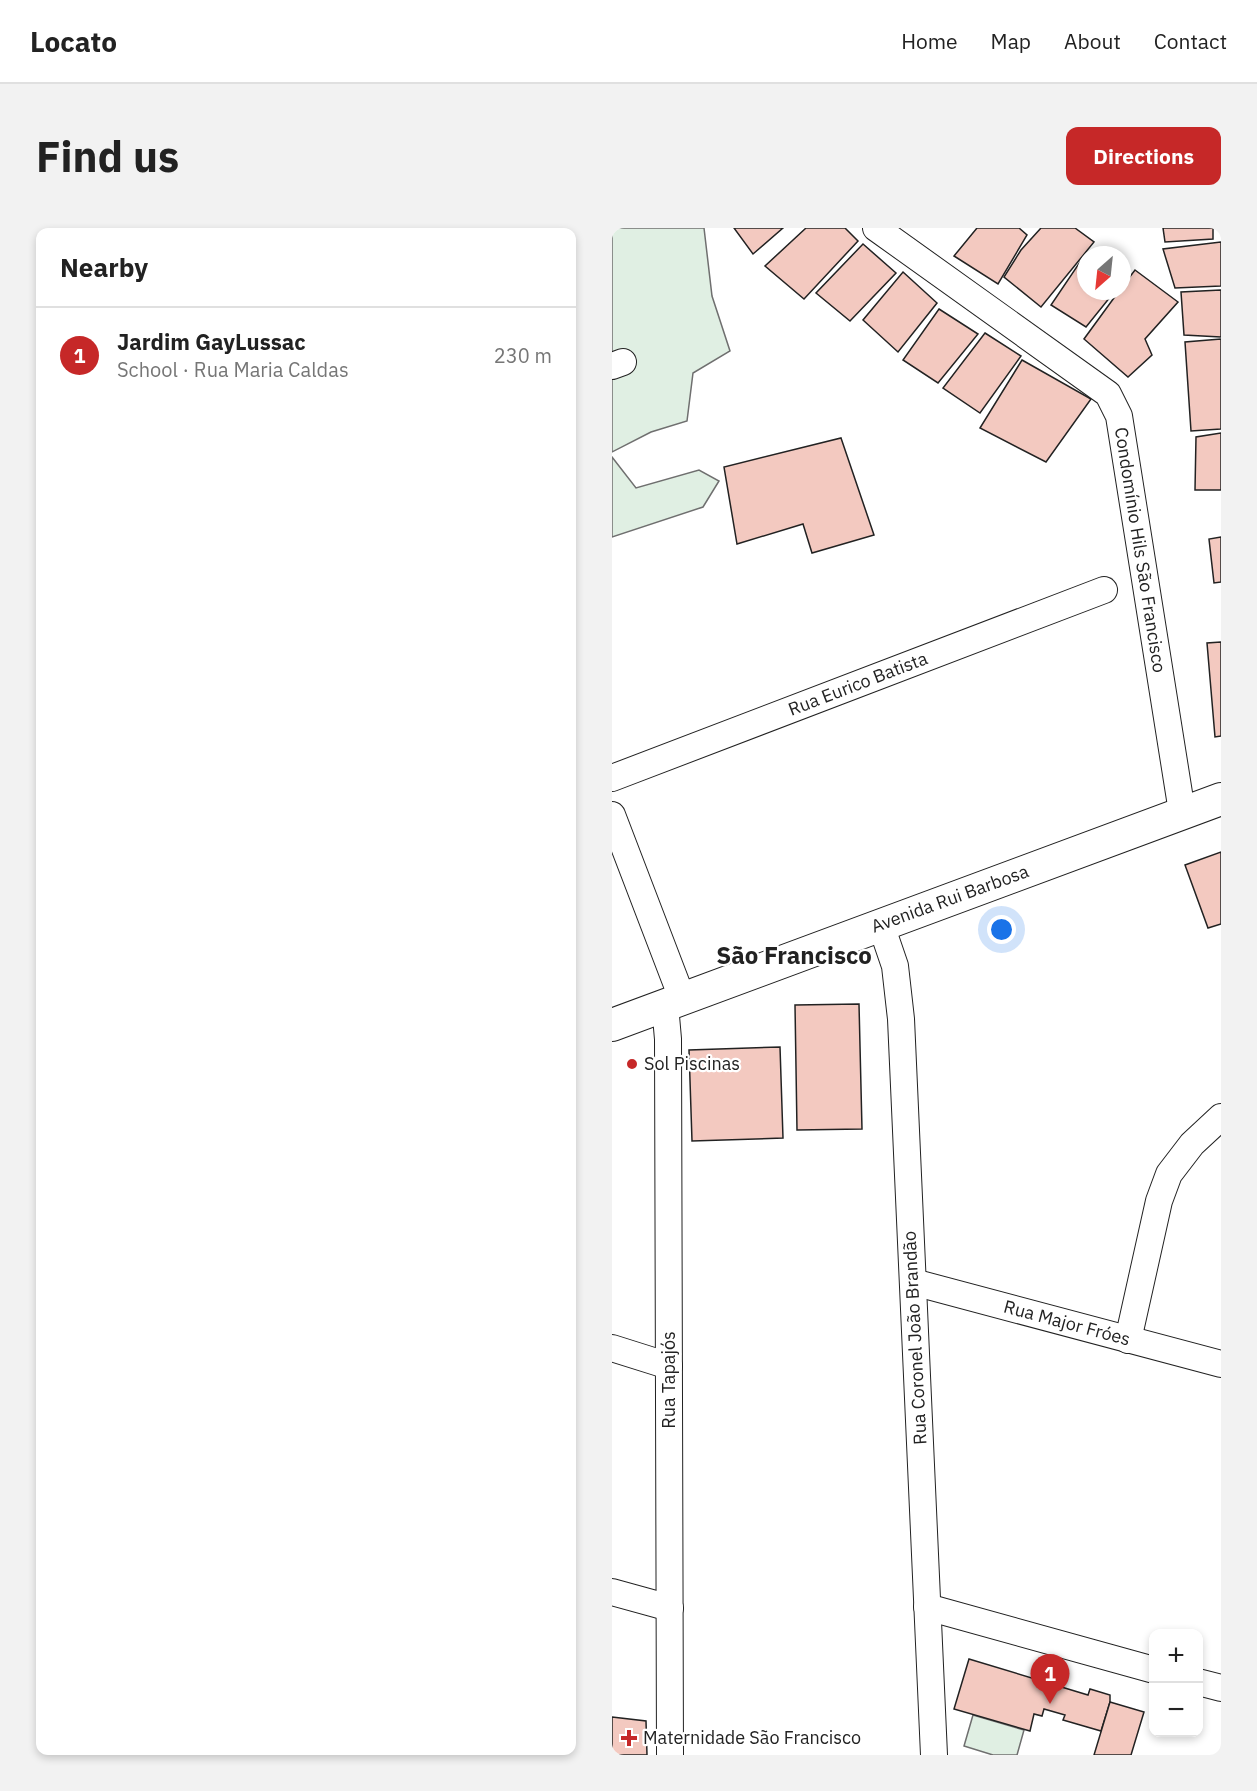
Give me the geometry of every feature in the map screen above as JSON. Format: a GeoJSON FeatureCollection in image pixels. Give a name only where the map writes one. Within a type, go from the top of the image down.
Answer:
{"type":"FeatureCollection","features":[{"type":"Feature","properties":{"kind":"main road","name":"Avenida Rui Barbosa"},"geometry":{"type":"LineString","coordinates":[[612,1024],[1221,799]]}},
{"type":"Feature","properties":{"kind":"street","name":"Condomínio Hils São Francisco"},"geometry":{"type":"LineString","coordinates":[[876,228],[1108,394],[1119,416],[1182,812]]}},
{"type":"Feature","properties":{"kind":"street","name":"Rua Eurico Batista"},"geometry":{"type":"LineString","coordinates":[[612,778],[1104,590]]}},
{"type":"Feature","properties":{"kind":"street","name":"Rua Tapajós"},"geometry":{"type":"LineString","coordinates":[[612,815],[673,1002],[668,1039],[670,1755]]}},
{"type":"Feature","properties":{"kind":"street","name":"Rua Coronel João Brandão"},"geometry":{"type":"LineString","coordinates":[[881,925],[895,966],[902,1019],[934,1755]]}},
{"type":"Feature","properties":{"kind":"street"},"geometry":{"type":"LineString","coordinates":[[1128,1340],[1159,1201],[1169,1174],[1192,1144],[1221,1118]]}},
{"type":"Feature","properties":{"kind":"street","name":"Rua Major Fróes"},"geometry":{"type":"LineString","coordinates":[[913,1282],[1221,1364]]}},
{"type":"Feature","properties":{"kind":"street"},"geometry":{"type":"LineString","coordinates":[[612,1348],[669,1366]]}},
{"type":"Feature","properties":{"kind":"street"},"geometry":{"type":"LineString","coordinates":[[612,1593],[670,1608]]}},
{"type":"Feature","properties":{"kind":"street"},"geometry":{"type":"LineString","coordinates":[[927,1607],[1149,1669]]}},
{"type":"Feature","properties":{"kind":"street"},"geometry":{"type":"LineString","coordinates":[[1202,1683],[1221,1688]]}},
{"type":"Feature","properties":{"kind":"green space"},"geometry":{"type":"Polygon","coordinates":[[[612,228],[704,228],[712,296],[730,351],[693,373],[687,421],[651,432],[612,452],[612,228]]]}},
{"type":"Feature","properties":{"kind":"green space"},"geometry":{"type":"Polygon","coordinates":[[[612,457],[636,488],[699,470],[719,481],[703,507],[612,537],[612,457]]]}},
{"type":"Feature","properties":{"kind":"green space"},"geometry":{"type":"Polygon","coordinates":[[[973,1715],[1024,1730],[1017,1755],[993,1755],[964,1746],[973,1715]]]}},
{"type":"Feature","properties":{"kind":"building"},"geometry":{"type":"Polygon","coordinates":[[[734,228],[783,228],[753,254],[734,228]]]}},
{"type":"Feature","properties":{"kind":"building"},"geometry":{"type":"Polygon","coordinates":[[[806,228],[845,228],[858,241],[804,299],[765,266],[806,228]]]}},
{"type":"Feature","properties":{"kind":"building"},"geometry":{"type":"Polygon","coordinates":[[[977,228],[1019,228],[1027,235],[998,284],[954,256],[977,228]]]}},
{"type":"Feature","properties":{"kind":"building"},"geometry":{"type":"Polygon","coordinates":[[[1041,228],[1075,228],[1094,242],[1091,246],[1077,246],[1077,263],[1041,307],[1004,277],[1021,250],[1041,228]]]}},
{"type":"Feature","properties":{"kind":"building"},"geometry":{"type":"Polygon","coordinates":[[[1163,228],[1213,228],[1213,239],[1165,242],[1163,228]]]}},
{"type":"Feature","properties":{"kind":"building"},"geometry":{"type":"Polygon","coordinates":[[[1221,242],[1221,286],[1175,288],[1163,249],[1221,242]]]}},
{"type":"Feature","properties":{"kind":"building"},"geometry":{"type":"Polygon","coordinates":[[[863,244],[896,273],[850,321],[816,293],[863,244]]]}},
{"type":"Feature","properties":{"kind":"building"},"geometry":{"type":"Polygon","coordinates":[[[1077,266],[1077,300],[1108,300],[1086,327],[1051,305],[1077,266]]]}},
{"type":"Feature","properties":{"kind":"building"},"geometry":{"type":"Polygon","coordinates":[[[1135,270],[1178,302],[1145,339],[1152,355],[1128,377],[1084,339],[1112,300],[1131,300],[1131,275],[1135,270]]]}},
{"type":"Feature","properties":{"kind":"building"},"geometry":{"type":"Polygon","coordinates":[[[903,272],[937,303],[898,352],[863,320],[903,272]]]}},
{"type":"Feature","properties":{"kind":"building"},"geometry":{"type":"Polygon","coordinates":[[[1221,290],[1221,337],[1184,335],[1181,292],[1221,290]]]}},
{"type":"Feature","properties":{"kind":"building"},"geometry":{"type":"Polygon","coordinates":[[[939,309],[978,334],[938,383],[903,360],[939,309]]]}},
{"type":"Feature","properties":{"kind":"building"},"geometry":{"type":"Polygon","coordinates":[[[985,333],[1021,356],[980,413],[943,388],[985,333]]]}},
{"type":"Feature","properties":{"kind":"building"},"geometry":{"type":"Polygon","coordinates":[[[1221,339],[1221,429],[1191,431],[1185,342],[1221,339]]]}},
{"type":"Feature","properties":{"kind":"building"},"geometry":{"type":"Polygon","coordinates":[[[1022,360],[1091,399],[1046,462],[980,428],[1022,360]]]}},
{"type":"Feature","properties":{"kind":"building"},"geometry":{"type":"Polygon","coordinates":[[[1221,433],[1221,490],[1195,490],[1196,437],[1221,433]]]}},
{"type":"Feature","properties":{"kind":"building"},"geometry":{"type":"Polygon","coordinates":[[[841,438],[874,535],[812,553],[803,524],[737,544],[724,467],[841,438]]]}},
{"type":"Feature","properties":{"kind":"building"},"geometry":{"type":"Polygon","coordinates":[[[1221,537],[1221,582],[1214,583],[1209,539],[1221,537]]]}},
{"type":"Feature","properties":{"kind":"building"},"geometry":{"type":"Polygon","coordinates":[[[1221,642],[1221,736],[1215,737],[1207,643],[1221,642]]]}},
{"type":"Feature","properties":{"kind":"building"},"geometry":{"type":"Polygon","coordinates":[[[1221,852],[1221,924],[1208,928],[1185,865],[1221,852]]]}},
{"type":"Feature","properties":{"kind":"building"},"geometry":{"type":"Polygon","coordinates":[[[859,1004],[862,1129],[797,1130],[795,1005],[859,1004]]]}},
{"type":"Feature","properties":{"kind":"building"},"geometry":{"type":"Polygon","coordinates":[[[780,1047],[783,1138],[692,1141],[689,1050],[780,1047]]]}},
{"type":"Feature","properties":{"kind":"building"},"geometry":{"type":"Polygon","coordinates":[[[969,1659],[1088,1695],[1090,1689],[1110,1695],[1101,1731],[1063,1720],[1065,1715],[1044,1709],[1042,1716],[1034,1714],[1030,1731],[954,1709],[969,1659]]]}},
{"type":"Feature","properties":{"kind":"building"},"geometry":{"type":"Polygon","coordinates":[[[1110,1702],[1144,1712],[1131,1755],[1094,1755],[1110,1702]]]}},
{"type":"Feature","properties":{"kind":"building","name":"Maternidade São Francisco"},"geometry":{"type":"Polygon","coordinates":[[[612,1717],[646,1721],[647,1755],[612,1755],[612,1717]]]}},
{"type":"Feature","properties":{"kind":"place","name":"Sol Piscinas"},"geometry":{"type":"Point","coordinates":[632,1064]}},
{"type":"Feature","properties":{"kind":"place","name":"Jardim GayLussac"},"geometry":{"type":"Point","coordinates":[1050,1704]}},
{"type":"Feature","properties":{"kind":"place","name":"Maternidade São Francisco"},"geometry":{"type":"Point","coordinates":[629,1738]}},
{"type":"Feature","properties":{"kind":"district","name":"São Francisco"},"geometry":{"type":"Point","coordinates":[794,956]}}]}
